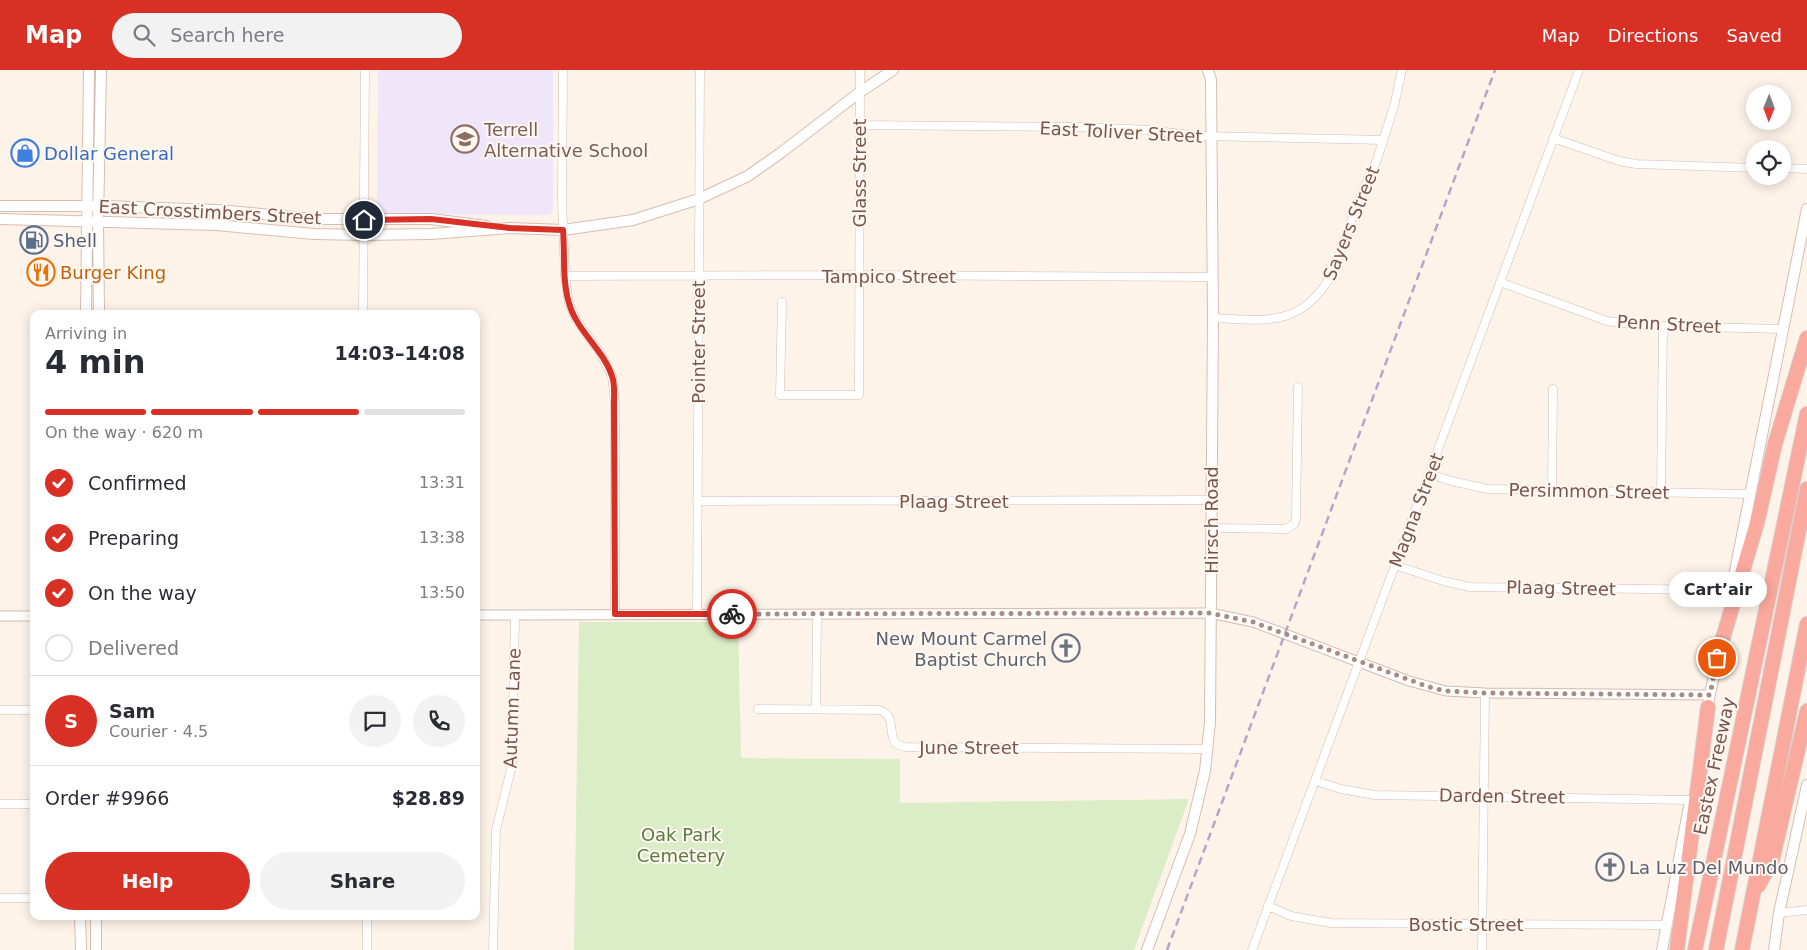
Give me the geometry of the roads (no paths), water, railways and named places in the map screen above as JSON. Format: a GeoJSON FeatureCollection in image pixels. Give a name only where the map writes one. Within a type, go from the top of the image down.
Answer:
{"type":"FeatureCollection","features":[{"type":"Feature","properties":{"kind":"highway"},"geometry":{"type":"LineString","coordinates":[[1717,658],[1757,522],[1775,444],[1807,338]]}},
{"type":"Feature","properties":{"kind":"highway","name":"Eastex Freeway"},"geometry":{"type":"LineString","coordinates":[[1695,950],[1807,414]]}},
{"type":"Feature","properties":{"kind":"highway"},"geometry":{"type":"LineString","coordinates":[[1716,950],[1807,489]]}},
{"type":"Feature","properties":{"kind":"highway"},"geometry":{"type":"LineString","coordinates":[[1742,950],[1807,624]]}},
{"type":"Feature","properties":{"kind":"highway"},"geometry":{"type":"LineString","coordinates":[[1677,950],[1709,701]]}},
{"type":"Feature","properties":{"kind":"highway"},"geometry":{"type":"LineString","coordinates":[[1751,898],[1772,861],[1807,711]]}},
{"type":"Feature","properties":{"kind":"main road"},"geometry":{"type":"LineString","coordinates":[[89,70],[94,206]]}},
{"type":"Feature","properties":{"kind":"main road"},"geometry":{"type":"LineString","coordinates":[[86,310],[101,70]]}},
{"type":"Feature","properties":{"kind":"main road","name":"East Crosstimbers Street"},"geometry":{"type":"LineString","coordinates":[[0,206],[94,206],[232,211],[364,220],[431,219],[510,228],[563,230],[633,220],[699,199],[748,176],[892,70]]}},
{"type":"Feature","properties":{"kind":"main road","name":"Hirsch Road"},"geometry":{"type":"LineString","coordinates":[[1147,950],[1190,834],[1205,771],[1210,722],[1214,318],[1210,137],[1211,73]]}},
{"type":"Feature","properties":{"kind":"main road"},"geometry":{"type":"LineString","coordinates":[[1662,950],[1717,658],[1807,209]]}},
{"type":"Feature","properties":{"kind":"main road"},"geometry":{"type":"LineString","coordinates":[[228,227],[232,211]]}},
{"type":"Feature","properties":{"kind":"main road","name":"East Crosstimbers Street"},"geometry":{"type":"LineString","coordinates":[[0,219],[93,220],[228,227],[314,234],[364,235],[431,234],[510,228]]}},
{"type":"Feature","properties":{"kind":"main road"},"geometry":{"type":"LineString","coordinates":[[93,220],[99,310]]}},
{"type":"Feature","properties":{"kind":"main road"},"geometry":{"type":"LineString","coordinates":[[1774,950],[1807,785]]}},
{"type":"Feature","properties":{"kind":"main road"},"geometry":{"type":"LineString","coordinates":[[80,920],[80,950]]}},
{"type":"Feature","properties":{"kind":"main road"},"geometry":{"type":"LineString","coordinates":[[96,920],[96,950]]}},
{"type":"Feature","properties":{"kind":"street"},"geometry":{"type":"LineString","coordinates":[[363,310],[365,70]]}},
{"type":"Feature","properties":{"kind":"street"},"geometry":{"type":"LineString","coordinates":[[562,70],[564,276],[569,303],[576,320],[599,350],[612,376],[614,403],[615,614]]}},
{"type":"Feature","properties":{"kind":"street","name":"Pointer Street"},"geometry":{"type":"LineString","coordinates":[[696,614],[700,70]]}},
{"type":"Feature","properties":{"kind":"street","name":"Glass Street"},"geometry":{"type":"LineString","coordinates":[[782,302],[780,395],[859,395],[858,125],[860,70]]}},
{"type":"Feature","properties":{"kind":"street","name":"Sayers Street"},"geometry":{"type":"LineString","coordinates":[[1214,318],[1276,319],[1301,310],[1321,293],[1329,279],[1365,185],[1377,160],[1394,106],[1402,70]]}},
{"type":"Feature","properties":{"kind":"street","name":"Magna Street"},"geometry":{"type":"LineString","coordinates":[[1252,950],[1579,70]]}},
{"type":"Feature","properties":{"kind":"street","name":"East Toliver Street"},"geometry":{"type":"LineString","coordinates":[[858,125],[1086,127],[1148,130],[1210,137],[1383,140]]}},
{"type":"Feature","properties":{"kind":"street"},"geometry":{"type":"LineString","coordinates":[[1553,138],[1619,161],[1636,164],[1746,168]]}},
{"type":"Feature","properties":{"kind":"street"},"geometry":{"type":"LineString","coordinates":[[1791,168],[1807,169]]}},
{"type":"Feature","properties":{"kind":"street","name":"Tampico Street"},"geometry":{"type":"LineString","coordinates":[[564,276],[1213,277]]}},
{"type":"Feature","properties":{"kind":"street","name":"Penn Street"},"geometry":{"type":"LineString","coordinates":[[1500,282],[1607,321],[1663,326],[1784,329]]}},
{"type":"Feature","properties":{"kind":"street"},"geometry":{"type":"LineString","coordinates":[[1661,493],[1663,326]]}},
{"type":"Feature","properties":{"kind":"street"},"geometry":{"type":"LineString","coordinates":[[1212,528],[1286,529],[1294,524],[1296,518],[1298,387]]}},
{"type":"Feature","properties":{"kind":"street"},"geometry":{"type":"LineString","coordinates":[[1552,491],[1554,389]]}},
{"type":"Feature","properties":{"kind":"street","name":"Persimmon Street"},"geometry":{"type":"LineString","coordinates":[[1430,474],[1451,481],[1488,489],[1751,494]]}},
{"type":"Feature","properties":{"kind":"street","name":"Plaag Street"},"geometry":{"type":"LineString","coordinates":[[696,502],[1211,500]]}},
{"type":"Feature","properties":{"kind":"street","name":"Plaag Street"},"geometry":{"type":"LineString","coordinates":[[1394,565],[1470,588],[1731,590]]}},
{"type":"Feature","properties":{"kind":"street"},"geometry":{"type":"LineString","coordinates":[[480,615],[1210,613],[1253,622],[1358,662],[1429,687],[1446,691],[1709,701]]}},
{"type":"Feature","properties":{"kind":"street","name":"Autumn Lane"},"geometry":{"type":"LineString","coordinates":[[493,950],[496,830],[512,765],[515,614]]}},
{"type":"Feature","properties":{"kind":"street"},"geometry":{"type":"LineString","coordinates":[[816,709],[817,614]]}},
{"type":"Feature","properties":{"kind":"street"},"geometry":{"type":"LineString","coordinates":[[0,616],[30,616]]}},
{"type":"Feature","properties":{"kind":"street"},"geometry":{"type":"LineString","coordinates":[[1482,950],[1485,693]]}},
{"type":"Feature","properties":{"kind":"street","name":"June Street"},"geometry":{"type":"LineString","coordinates":[[758,709],[879,710],[885,712],[891,720],[892,738],[895,743],[904,747],[1207,749]]}},
{"type":"Feature","properties":{"kind":"street"},"geometry":{"type":"LineString","coordinates":[[0,710],[30,710]]}},
{"type":"Feature","properties":{"kind":"street","name":"Darden Street"},"geometry":{"type":"LineString","coordinates":[[1315,781],[1359,793],[1690,800]]}},
{"type":"Feature","properties":{"kind":"street"},"geometry":{"type":"LineString","coordinates":[[0,804],[30,804]]}},
{"type":"Feature","properties":{"kind":"street"},"geometry":{"type":"LineString","coordinates":[[0,898],[30,898]]}},
{"type":"Feature","properties":{"kind":"street","name":"Bostic Street"},"geometry":{"type":"LineString","coordinates":[[1268,906],[1291,916],[1331,924],[1666,925]]}},
{"type":"Feature","properties":{"kind":"street"},"geometry":{"type":"LineString","coordinates":[[1780,913],[1807,910]]}},
{"type":"Feature","properties":{"kind":"street"},"geometry":{"type":"LineString","coordinates":[[367,920],[367,950]]}},
{"type":"Feature","properties":{"kind":"railway"},"geometry":{"type":"LineString","coordinates":[[1167,950],[1495,70]]}},
{"type":"Feature","properties":{"kind":"place","name":"Terrell Alternative School"},"geometry":{"type":"Point","coordinates":[465,139]}},
{"type":"Feature","properties":{"kind":"place","name":"Dollar General"},"geometry":{"type":"Point","coordinates":[25,153]}},
{"type":"Feature","properties":{"kind":"place","name":"Shell"},"geometry":{"type":"Point","coordinates":[34,240]}},
{"type":"Feature","properties":{"kind":"place","name":"Burger King"},"geometry":{"type":"Point","coordinates":[41,272]}},
{"type":"Feature","properties":{"kind":"place","name":"New Mount Carmel Baptist Church"},"geometry":{"type":"Point","coordinates":[1066,648]}},
{"type":"Feature","properties":{"kind":"place","name":"Cart’air"},"geometry":{"type":"Point","coordinates":[1717,658]}},
{"type":"Feature","properties":{"kind":"place","name":"La Luz Del Mundo"},"geometry":{"type":"Point","coordinates":[1610,867]}},
{"type":"Feature","properties":{"kind":"park label","name":"Oak Park Cemetery"},"geometry":{"type":"Point","coordinates":[681,844]}}]}
